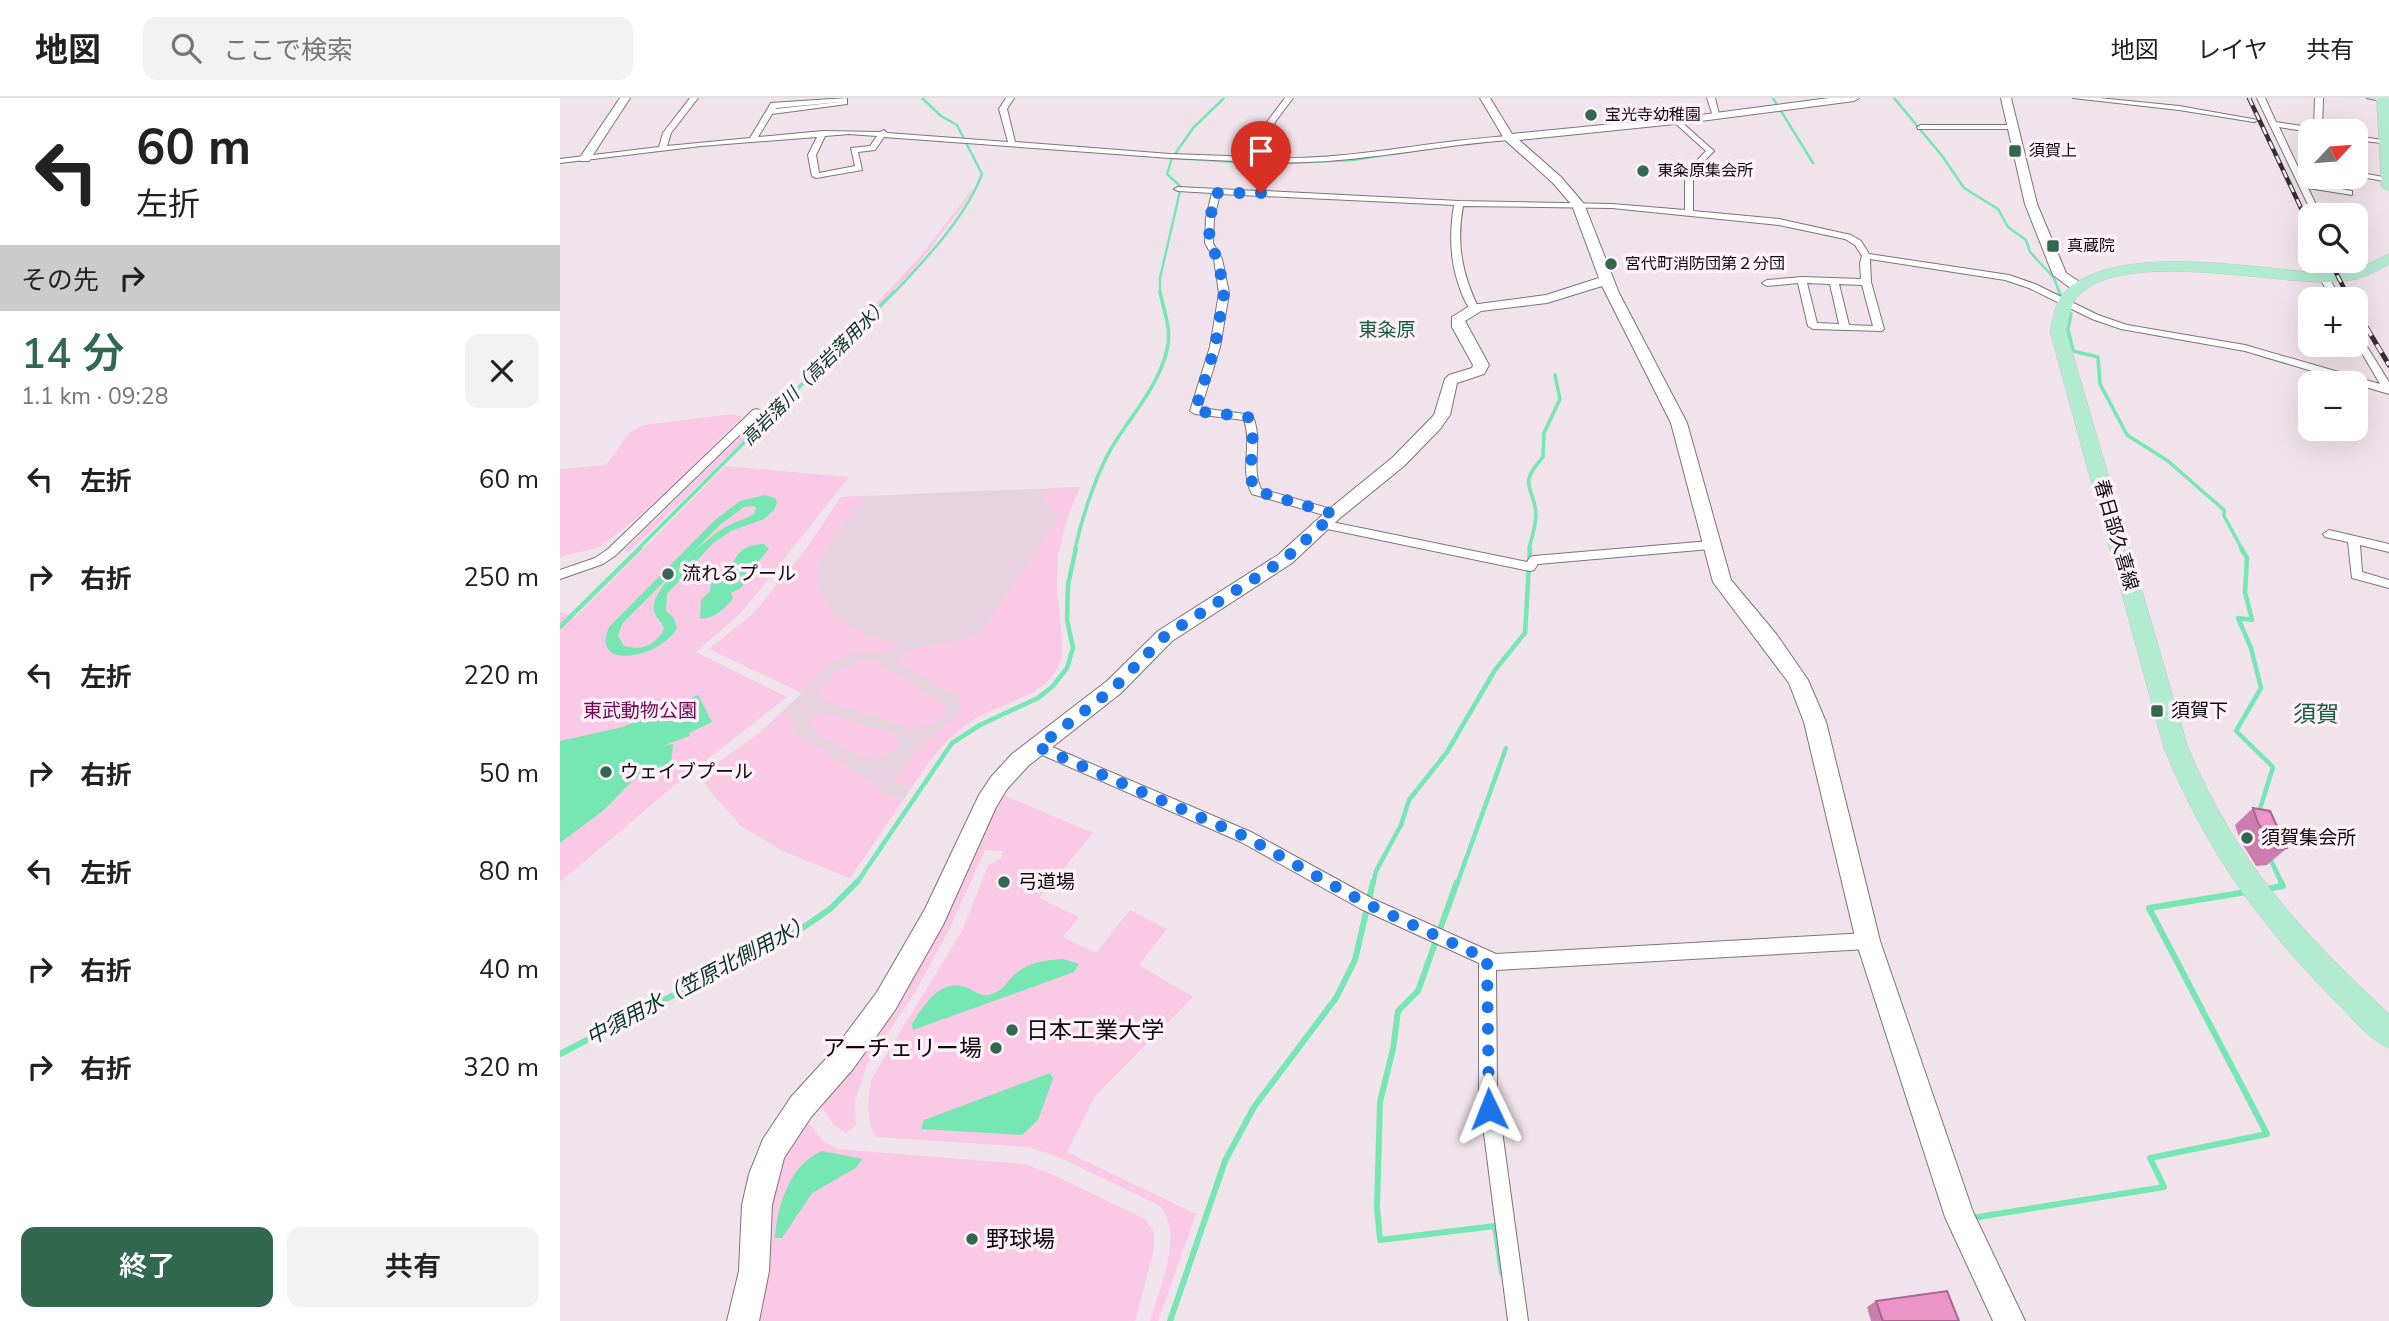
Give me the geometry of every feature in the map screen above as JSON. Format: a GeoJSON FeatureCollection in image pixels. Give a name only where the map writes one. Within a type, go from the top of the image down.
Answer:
{"type":"FeatureCollection","features":[{"type":"Feature","properties":{"kind":"main road"},"geometry":{"type":"LineString","coordinates":[[2381,99],[2389,187]]}},
{"type":"Feature","properties":{"kind":"main road"},"geometry":{"type":"LineString","coordinates":[[2368,270],[2389,258]]}},
{"type":"Feature","properties":{"kind":"main road"},"geometry":{"type":"LineString","coordinates":[[2072,294],[2117,272],[2170,265],[2325,278],[2335,273]]}},
{"type":"Feature","properties":{"kind":"main road","name":"春日部久喜線"},"geometry":{"type":"LineString","coordinates":[[2072,294],[2058,316],[2058,331],[2176,748],[2191,789],[2216,838],[2277,923],[2389,1034]]}},
{"type":"Feature","properties":{"kind":"street"},"geometry":{"type":"LineString","coordinates":[[584,159],[625,98]]}},
{"type":"Feature","properties":{"kind":"street"},"geometry":{"type":"LineString","coordinates":[[662,149],[667,133],[694,98]]}},
{"type":"Feature","properties":{"kind":"street"},"geometry":{"type":"LineString","coordinates":[[753,139],[778,98]]}},
{"type":"Feature","properties":{"kind":"street"},"geometry":{"type":"LineString","coordinates":[[1010,98],[1003,109],[1012,145]]}},
{"type":"Feature","properties":{"kind":"street"},"geometry":{"type":"LineString","coordinates":[[1261,193],[1263,183],[1258,169],[1271,122],[1289,98]]}},
{"type":"Feature","properties":{"kind":"street"},"geometry":{"type":"LineString","coordinates":[[1485,98],[1508,138],[1557,180],[1578,204],[1606,280],[1679,423],[1722,582],[1770,640],[1798,680],[1811,712],[1868,941],[1960,1217],[2009,1321]]}},
{"type":"Feature","properties":{"kind":"street"},"geometry":{"type":"LineString","coordinates":[[1711,98],[1717,116]]}},
{"type":"Feature","properties":{"kind":"street"},"geometry":{"type":"LineString","coordinates":[[560,161],[753,139],[823,133],[884,132],[973,142],[1261,161],[1346,157],[1854,98]]}},
{"type":"Feature","properties":{"kind":"street"},"geometry":{"type":"LineString","coordinates":[[2006,98],[2031,204],[2053,259],[2072,294],[2095,316],[2123,326],[2248,348],[2344,380],[2388,390]]}},
{"type":"Feature","properties":{"kind":"street"},"geometry":{"type":"LineString","coordinates":[[2077,98],[2179,108],[2254,120]]}},
{"type":"Feature","properties":{"kind":"street"},"geometry":{"type":"LineString","coordinates":[[2262,98],[2298,170]]}},
{"type":"Feature","properties":{"kind":"street"},"geometry":{"type":"LineString","coordinates":[[2318,119],[2319,98]]}},
{"type":"Feature","properties":{"kind":"street"},"geometry":{"type":"LineString","coordinates":[[844,99],[843,104],[772,109],[844,99]]}},
{"type":"Feature","properties":{"kind":"street"},"geometry":{"type":"LineString","coordinates":[[1684,119],[1710,150],[1689,173],[1689,212]]}},
{"type":"Feature","properties":{"kind":"street"},"geometry":{"type":"LineString","coordinates":[[2274,124],[2298,128]]}},
{"type":"Feature","properties":{"kind":"street"},"geometry":{"type":"LineString","coordinates":[[1921,127],[2013,127]]}},
{"type":"Feature","properties":{"kind":"street"},"geometry":{"type":"LineString","coordinates":[[823,133],[812,155],[817,176],[859,168],[854,150],[872,148],[884,132]]}},
{"type":"Feature","properties":{"kind":"street"},"geometry":{"type":"LineString","coordinates":[[2368,140],[2386,143]]}},
{"type":"Feature","properties":{"kind":"street"},"geometry":{"type":"LineString","coordinates":[[2368,176],[2389,180]]}},
{"type":"Feature","properties":{"kind":"street"},"geometry":{"type":"LineString","coordinates":[[1178,189],[1459,203],[1578,204],[1779,222],[1837,233],[1858,243],[1866,256],[1866,282],[1879,329],[1813,326],[1802,281]]}},
{"type":"Feature","properties":{"kind":"street"},"geometry":{"type":"LineString","coordinates":[[2328,189],[2349,193]]}},
{"type":"Feature","properties":{"kind":"street"},"geometry":{"type":"LineString","coordinates":[[1216,192],[1210,218],[1209,243],[1218,259],[1224,293],[1215,347],[1195,411],[1248,417],[1255,438],[1251,483],[1256,491],[1328,519],[1530,568],[1534,560],[1710,545]]}},
{"type":"Feature","properties":{"kind":"street"},"geometry":{"type":"LineString","coordinates":[[1459,203],[1453,231],[1453,254],[1462,285],[1474,309]]}},
{"type":"Feature","properties":{"kind":"street"},"geometry":{"type":"LineString","coordinates":[[1866,256],[2006,277],[2072,294]]}},
{"type":"Feature","properties":{"kind":"street"},"geometry":{"type":"LineString","coordinates":[[2325,278],[2330,287]]}},
{"type":"Feature","properties":{"kind":"street"},"geometry":{"type":"LineString","coordinates":[[743,1321],[754,1271],[757,1205],[763,1174],[773,1149],[793,1118],[843,1060],[886,1001],[934,917],[987,802],[999,783],[1020,760],[1114,688],[1165,636],[1274,567],[1398,462],[1434,426],[1441,415],[1454,378],[1479,371],[1481,365],[1457,320],[1474,309],[1545,299],[1606,280]]}},
{"type":"Feature","properties":{"kind":"street"},"geometry":{"type":"LineString","coordinates":[[1834,282],[1845,328]]}},
{"type":"Feature","properties":{"kind":"street"},"geometry":{"type":"LineString","coordinates":[[1767,283],[1866,282]]}},
{"type":"Feature","properties":{"kind":"street"},"geometry":{"type":"LineString","coordinates":[[2368,356],[2388,390]]}},
{"type":"Feature","properties":{"kind":"street"},"geometry":{"type":"LineString","coordinates":[[560,575],[600,561],[612,552],[757,412]]}},
{"type":"Feature","properties":{"kind":"street"},"geometry":{"type":"LineString","coordinates":[[2329,534],[2389,548]]}},
{"type":"Feature","properties":{"kind":"street"},"geometry":{"type":"LineString","coordinates":[[2354,540],[2356,575],[2389,583]]}},
{"type":"Feature","properties":{"kind":"street"},"geometry":{"type":"LineString","coordinates":[[1038,747],[1246,837],[1367,904],[1495,962],[1868,941]]}},
{"type":"Feature","properties":{"kind":"street"},"geometry":{"type":"LineString","coordinates":[[1487,959],[1490,1114],[1518,1321]]}},
{"type":"Feature","properties":{"kind":"shaded area"},"geometry":{"type":"Polygon","coordinates":[[[1080,487],[1068,515],[1058,554],[1056,605],[1062,657],[1045,684],[974,719],[947,739],[850,878],[783,851],[741,826],[709,790],[701,775],[758,734],[802,693],[709,649],[752,615],[807,548],[841,497],[1080,487]]]}},
{"type":"Feature","properties":{"kind":"shaded area","name":"流れるプール"},"geometry":{"type":"Polygon","coordinates":[[[765,495],[775,498],[777,502],[774,510],[764,519],[731,531],[712,544],[667,594],[666,611],[674,618],[677,628],[669,638],[644,653],[630,656],[609,651],[606,641],[609,627],[715,520],[740,501],[765,495]],[[744,507],[721,524],[622,624],[618,636],[624,646],[642,647],[661,635],[664,629],[654,613],[654,605],[663,586],[706,541],[727,526],[754,514],[756,508],[744,507]]]}},
{"type":"Feature","properties":{"kind":"shaded area"},"geometry":{"type":"Polygon","coordinates":[[[764,544],[769,549],[755,566],[745,569],[747,579],[741,588],[731,593],[733,598],[730,602],[714,616],[700,618],[701,600],[710,591],[711,584],[732,568],[743,550],[752,545],[764,544]]]}},
{"type":"Feature","properties":{"kind":"shaded area","name":"ウェイブプール"},"geometry":{"type":"Polygon","coordinates":[[[698,695],[712,722],[689,733],[690,736],[662,746],[673,744],[671,766],[635,778],[604,810],[560,843],[560,741],[623,727],[698,695]]]}},
{"type":"Feature","properties":{"kind":"shaded area"},"geometry":{"type":"Polygon","coordinates":[[[1063,959],[1079,964],[1074,972],[913,1030],[912,1024],[926,1003],[945,988],[961,986],[979,994],[992,994],[1027,966],[1063,959]]]}},
{"type":"Feature","properties":{"kind":"shaded area"},"geometry":{"type":"Polygon","coordinates":[[[1050,1073],[1053,1079],[1038,1120],[1022,1135],[921,1129],[924,1120],[1050,1073]]]}},
{"type":"Feature","properties":{"kind":"shaded area"},"geometry":{"type":"Polygon","coordinates":[[[822,1151],[862,1159],[856,1168],[812,1193],[782,1238],[775,1238],[787,1187],[801,1166],[822,1151]]]}},
{"type":"Feature","properties":{"kind":"green space"},"geometry":{"type":"Polygon","coordinates":[[[974,187],[969,198],[915,268],[843,344],[839,344],[923,253],[974,187]]]}},
{"type":"Feature","properties":{"kind":"green space"},"geometry":{"type":"Polygon","coordinates":[[[732,414],[742,417],[637,518],[596,548],[560,558],[560,469],[606,465],[630,432],[644,425],[732,414]]]}},
{"type":"Feature","properties":{"kind":"green space"},"geometry":{"type":"Polygon","coordinates":[[[763,414],[771,414],[628,553],[624,550],[763,414]]]}},
{"type":"Feature","properties":{"kind":"green space","name":"東武動物公園"},"geometry":{"type":"Polygon","coordinates":[[[725,466],[849,477],[742,612],[696,652],[787,697],[687,775],[560,882],[560,612],[575,618],[725,466]]]}},
{"type":"Feature","properties":{"kind":"green space"},"geometry":{"type":"Polygon","coordinates":[[[1080,487],[1058,552],[1056,585],[1062,637],[1057,669],[1050,679],[1029,694],[982,715],[962,728],[938,751],[911,787],[891,780],[962,708],[960,699],[899,663],[904,655],[912,650],[980,633],[1059,517],[1043,500],[1051,488],[1080,487]]]}},
{"type":"Feature","properties":{"kind":"green space"},"geometry":{"type":"Polygon","coordinates":[[[866,496],[826,549],[818,569],[818,586],[828,606],[844,622],[862,632],[896,643],[896,646],[885,652],[850,654],[838,659],[802,693],[709,649],[752,615],[807,548],[841,497],[866,496]]]}},
{"type":"Feature","properties":{"kind":"green space"},"geometry":{"type":"Polygon","coordinates":[[[865,659],[876,661],[944,704],[944,713],[933,724],[911,729],[820,697],[820,689],[836,671],[865,659]]]}},
{"type":"Feature","properties":{"kind":"green space"},"geometry":{"type":"Polygon","coordinates":[[[790,706],[791,723],[797,733],[889,795],[904,799],[850,878],[785,851],[747,828],[715,796],[701,775],[758,734],[790,706]]]}},
{"type":"Feature","properties":{"kind":"green space"},"geometry":{"type":"Polygon","coordinates":[[[825,713],[894,734],[898,745],[889,754],[878,758],[856,755],[813,730],[811,719],[825,713]]]}},
{"type":"Feature","properties":{"kind":"green space"},"geometry":{"type":"Polygon","coordinates":[[[998,793],[1093,833],[1039,898],[1079,917],[1063,937],[1096,953],[1130,910],[1167,929],[1139,965],[1193,997],[1095,1096],[1067,1152],[1196,1214],[1158,1321],[1150,1321],[1164,1278],[1170,1246],[1167,1218],[1160,1206],[1063,1159],[1029,1147],[875,1137],[872,1130],[868,1108],[872,1078],[962,931],[988,866],[1001,858],[1003,851],[985,850],[950,928],[914,994],[867,1064],[855,1102],[856,1125],[846,1133],[833,1124],[816,1099],[998,793]]]}},
{"type":"Feature","properties":{"kind":"green space","name":"野球場"},"geometry":{"type":"Polygon","coordinates":[[[804,1117],[823,1141],[837,1149],[1024,1164],[1047,1172],[1145,1219],[1154,1232],[1154,1249],[1135,1321],[752,1321],[773,1171],[804,1117]]]}},
{"type":"Feature","properties":{"kind":"building"},"geometry":{"type":"Polygon","coordinates":[[[2253,808],[2270,811],[2287,848],[2276,849],[2258,823],[2253,808]]]}},
{"type":"Feature","properties":{"kind":"building"},"geometry":{"type":"Polygon","coordinates":[[[1947,1291],[1959,1321],[1883,1321],[1876,1301],[1947,1291]]]}},
{"type":"Feature","properties":{"kind":"waterway","name":"高岩落川（高岩落用水）"},"geometry":{"type":"LineString","coordinates":[[893,294],[955,222],[982,174],[957,125],[941,116],[922,98]]}},
{"type":"Feature","properties":{"kind":"waterway","name":"中須用水（笠原北側用水）"},"geometry":{"type":"LineString","coordinates":[[1175,154],[1193,128],[1224,98]]}},
{"type":"Feature","properties":{"kind":"waterway"},"geometry":{"type":"LineString","coordinates":[[1773,98],[1813,163]]}},
{"type":"Feature","properties":{"kind":"waterway"},"geometry":{"type":"LineString","coordinates":[[1894,98],[1943,157],[1964,188],[1998,209],[2008,227],[2026,240],[2030,252],[2054,278],[2060,294]]}},
{"type":"Feature","properties":{"kind":"waterway"},"geometry":{"type":"LineString","coordinates":[[1265,164],[1353,160],[1432,148]]}},
{"type":"Feature","properties":{"kind":"waterway"},"geometry":{"type":"LineString","coordinates":[[1181,187],[1167,174],[1172,158],[1255,163]]}},
{"type":"Feature","properties":{"kind":"waterway","name":"中須用水（笠原北側用水）"},"geometry":{"type":"LineString","coordinates":[[1160,292],[1160,278],[1180,191]]}},
{"type":"Feature","properties":{"kind":"waterway","name":"高岩落川（高岩落用水）"},"geometry":{"type":"LineString","coordinates":[[638,549],[894,292]]}},
{"type":"Feature","properties":{"kind":"waterway","name":"中須用水（笠原北側用水）"},"geometry":{"type":"LineString","coordinates":[[1075,549],[1086,508],[1103,463],[1152,386],[1167,350],[1169,335],[1160,292]]}},
{"type":"Feature","properties":{"kind":"waterway"},"geometry":{"type":"LineString","coordinates":[[2059,292],[2062,300]]}},
{"type":"Feature","properties":{"kind":"waterway"},"geometry":{"type":"LineString","coordinates":[[2068,310],[2071,314],[2068,329],[2073,351],[2098,357],[2100,384],[2127,435],[2168,461],[2224,510],[2224,516],[2242,549]]}},
{"type":"Feature","properties":{"kind":"waterway"},"geometry":{"type":"LineString","coordinates":[[1529,549],[1536,515],[1529,481],[1530,475],[1543,457],[1544,433],[1560,399],[1555,375]]}},
{"type":"Feature","properties":{"kind":"waterway","name":"高岩落川（高岩落用水）"},"geometry":{"type":"LineString","coordinates":[[560,627],[640,548]]}},
{"type":"Feature","properties":{"kind":"waterway","name":"中須用水（笠原北側用水）"},"geometry":{"type":"LineString","coordinates":[[856,884],[952,743],[980,725],[1038,698],[1053,686],[1067,668],[1073,648],[1067,620],[1068,585],[1076,548]]}},
{"type":"Feature","properties":{"kind":"waterway"},"geometry":{"type":"LineString","coordinates":[[1373,884],[1376,871],[1401,825],[1409,800],[1447,752],[1495,670],[1525,633],[1530,548]]}},
{"type":"Feature","properties":{"kind":"waterway"},"geometry":{"type":"LineString","coordinates":[[2241,548],[2247,558],[2245,592],[2252,620],[2238,618],[2251,648],[2261,688],[2236,731],[2273,767],[2259,812]]}},
{"type":"Feature","properties":{"kind":"waterway"},"geometry":{"type":"LineString","coordinates":[[1457,884],[1506,748]]}},
{"type":"Feature","properties":{"kind":"waterway"},"geometry":{"type":"LineString","coordinates":[[2269,856],[2282,884]]}},
{"type":"Feature","properties":{"kind":"waterway","name":"中須用水（笠原北側用水）"},"geometry":{"type":"LineString","coordinates":[[560,1054],[801,929],[830,909],[857,882]]}},
{"type":"Feature","properties":{"kind":"waterway"},"geometry":{"type":"LineString","coordinates":[[1170,1321],[1225,1161],[1254,1107],[1336,998],[1355,960],[1373,882]]}},
{"type":"Feature","properties":{"kind":"waterway"},"geometry":{"type":"LineString","coordinates":[[1457,882],[1418,991],[1398,1011],[1393,1049],[1380,1102],[1377,1207],[1380,1240],[1495,1226],[1502,1273]]}},
{"type":"Feature","properties":{"kind":"waterway"},"geometry":{"type":"LineString","coordinates":[[2266,889],[2283,886],[2282,884]]}},
{"type":"Feature","properties":{"kind":"waterway"},"geometry":{"type":"LineString","coordinates":[[1972,1218],[2164,1187],[2150,1158],[2267,1134],[2149,908],[2246,892]]}},
{"type":"Feature","properties":{"kind":"railway"},"geometry":{"type":"LineString","coordinates":[[2249,98],[2299,203]]}},
{"type":"Feature","properties":{"kind":"railway"},"geometry":{"type":"LineString","coordinates":[[2336,273],[2343,287]]}},
{"type":"Feature","properties":{"kind":"railway"},"geometry":{"type":"LineString","coordinates":[[2368,330],[2389,365]]}},
{"type":"Feature","properties":{"kind":"place","name":"宝光寺幼稚園"},"geometry":{"type":"Point","coordinates":[1591,115]}},
{"type":"Feature","properties":{"kind":"place","name":"須賀上"},"geometry":{"type":"Point","coordinates":[2015,151]}},
{"type":"Feature","properties":{"kind":"place","name":"東粂原集会所"},"geometry":{"type":"Point","coordinates":[1643,171]}},
{"type":"Feature","properties":{"kind":"place","name":"真蔵院"},"geometry":{"type":"Point","coordinates":[2053,246]}},
{"type":"Feature","properties":{"kind":"place","name":"宮代町消防団第２分団"},"geometry":{"type":"Point","coordinates":[1611,264]}},
{"type":"Feature","properties":{"kind":"place","name":"流れるプール"},"geometry":{"type":"Point","coordinates":[668,574]}},
{"type":"Feature","properties":{"kind":"place","name":"須賀下"},"geometry":{"type":"Point","coordinates":[2157,711]}},
{"type":"Feature","properties":{"kind":"place","name":"ウェイブプール"},"geometry":{"type":"Point","coordinates":[606,772]}},
{"type":"Feature","properties":{"kind":"place","name":"須賀集会所"},"geometry":{"type":"Point","coordinates":[2247,838]}},
{"type":"Feature","properties":{"kind":"place","name":"弓道場"},"geometry":{"type":"Point","coordinates":[1004,882]}},
{"type":"Feature","properties":{"kind":"place","name":"日本工業大学"},"geometry":{"type":"Point","coordinates":[1012,1030]}},
{"type":"Feature","properties":{"kind":"place","name":"アーチェリー場"},"geometry":{"type":"Point","coordinates":[996,1048]}},
{"type":"Feature","properties":{"kind":"place","name":"野球場"},"geometry":{"type":"Point","coordinates":[972,1239]}},
{"type":"Feature","properties":{"kind":"district","name":"東粂原"},"geometry":{"type":"Point","coordinates":[1387,330]}},
{"type":"Feature","properties":{"kind":"district","name":"須賀"},"geometry":{"type":"Point","coordinates":[2316,714]}},
{"type":"Feature","properties":{"kind":"route"},"geometry":{"type":"LineString","coordinates":[[1261,193],[1216,192],[1210,218],[1209,243],[1218,259],[1224,293],[1215,347],[1195,411],[1244,414],[1248,417],[1255,438],[1251,483],[1256,491],[1265,496],[1334,514],[1285,559],[1165,636],[1114,688],[1038,747],[1081,768],[1246,837],[1367,904],[1487,959],[1489,1109]]}}]}
